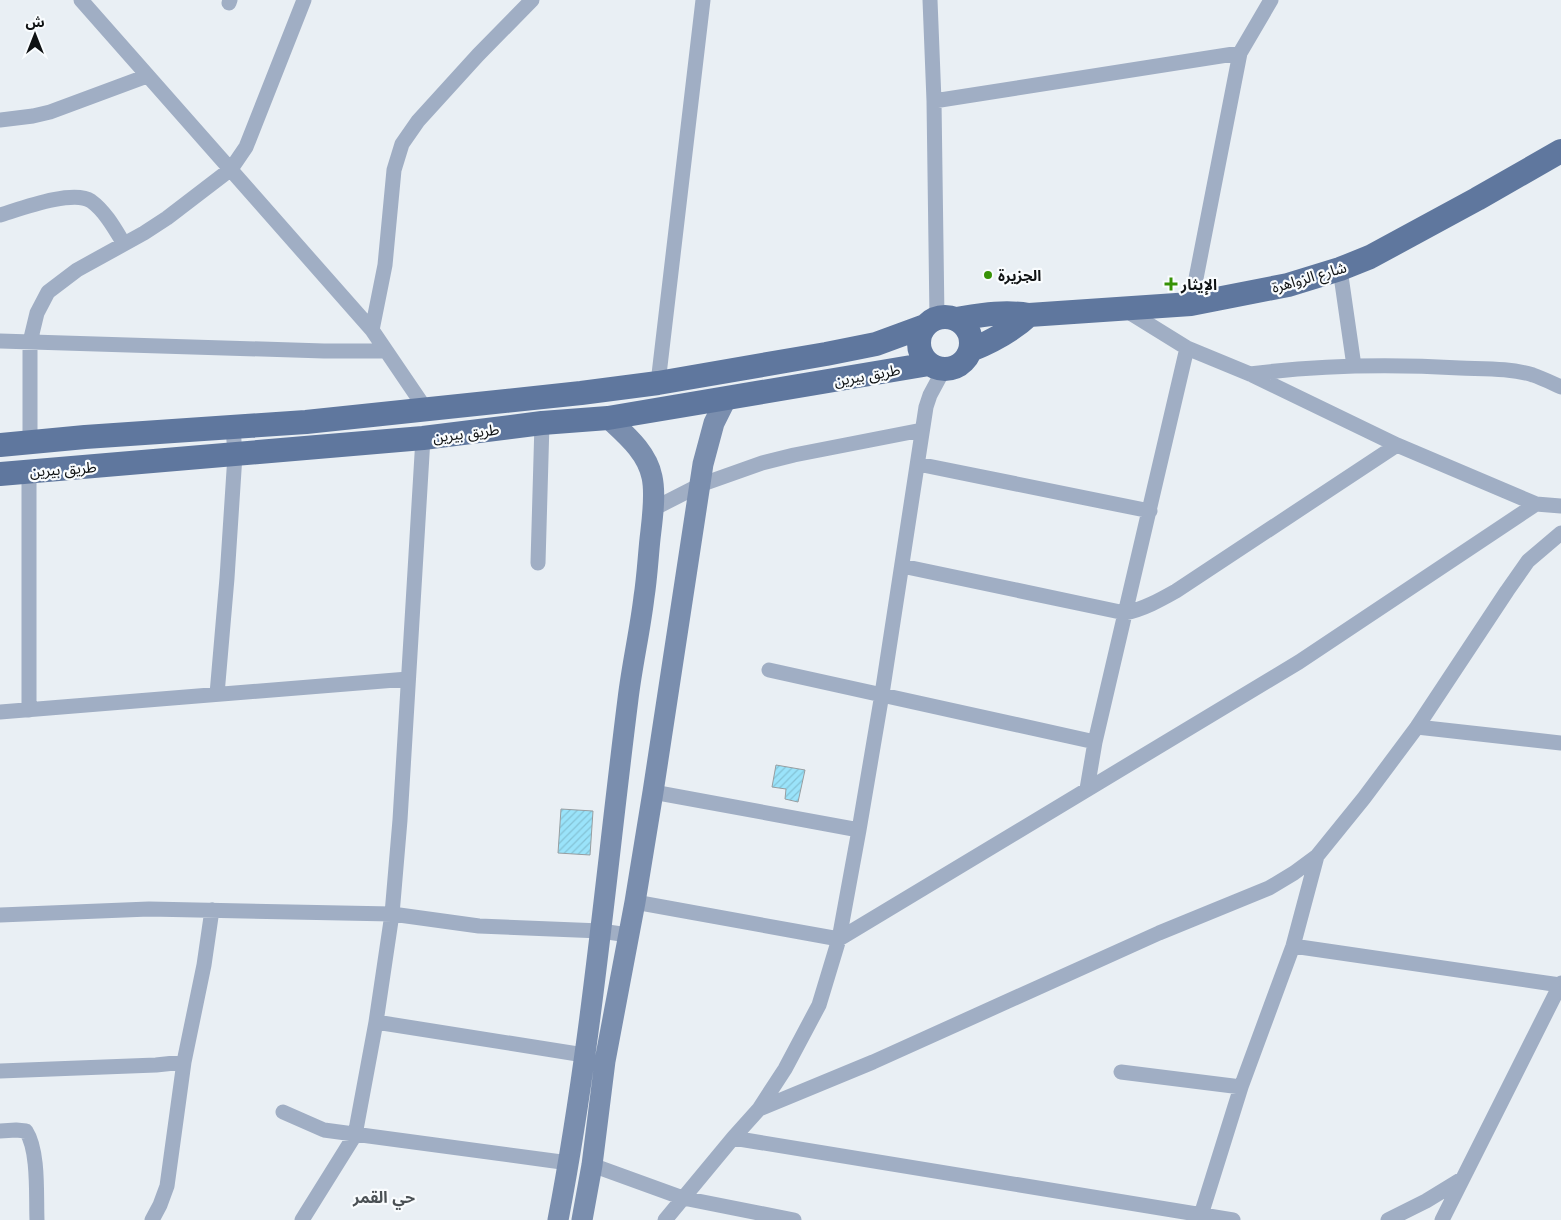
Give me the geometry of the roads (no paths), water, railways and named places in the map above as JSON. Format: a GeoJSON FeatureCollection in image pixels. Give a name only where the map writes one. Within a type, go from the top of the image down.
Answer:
{"type":"FeatureCollection","features":[{"type":"Feature","properties":{"kind":"main road","name":"شارع الزواهرة"},"geometry":{"type":"LineString","coordinates":[[939,321],[995,313],[1011,312],[1029,315],[1192,304],[1288,285],[1340,269],[1370,257],[1478,199],[1561,150]]}},
{"type":"Feature","properties":{"kind":"main road"},"geometry":{"type":"LineString","coordinates":[[970,350],[1006,334],[1029,315]]}},
{"type":"Feature","properties":{"kind":"main road","name":"طريق بيرين"},"geometry":{"type":"LineString","coordinates":[[0,445],[30,441],[306,422],[658,383],[876,344],[939,321]]}},
{"type":"Feature","properties":{"kind":"main road"},"geometry":{"type":"LineString","coordinates":[[939,321],[967,329],[971,342],[970,350],[967,358],[961,364],[953,368],[937,367],[924,360],[918,346],[918,339],[939,321]]}},
{"type":"Feature","properties":{"kind":"main road","name":"طريق بيرين"},"geometry":{"type":"LineString","coordinates":[[0,474],[423,438],[542,423],[608,418],[937,367]]}},
{"type":"Feature","properties":{"kind":"street"},"geometry":{"type":"LineString","coordinates":[[81,0],[372,330],[425,408]]}},
{"type":"Feature","properties":{"kind":"street"},"geometry":{"type":"LineString","coordinates":[[30,441],[30,342],[37,312],[48,292],[77,270],[167,218],[232,169],[246,147],[304,0]]}},
{"type":"Feature","properties":{"kind":"street"},"geometry":{"type":"LineString","coordinates":[[372,330],[385,266],[394,170],[402,144],[418,121],[478,55],[532,0]]}},
{"type":"Feature","properties":{"kind":"street"},"geometry":{"type":"LineString","coordinates":[[658,383],[703,0]]}},
{"type":"Feature","properties":{"kind":"street"},"geometry":{"type":"LineString","coordinates":[[930,0],[939,321]]}},
{"type":"Feature","properties":{"kind":"street"},"geometry":{"type":"LineString","coordinates":[[1192,304],[1240,53],[1271,0]]}},
{"type":"Feature","properties":{"kind":"street"},"geometry":{"type":"LineString","coordinates":[[934,101],[1240,53]]}},
{"type":"Feature","properties":{"kind":"street"},"geometry":{"type":"LineString","coordinates":[[0,120],[50,112],[147,76]]}},
{"type":"Feature","properties":{"kind":"street"},"geometry":{"type":"LineString","coordinates":[[0,215],[58,199],[82,197],[98,207],[113,225],[124,244]]}},
{"type":"Feature","properties":{"kind":"street"},"geometry":{"type":"LineString","coordinates":[[1340,269],[1354,366]]}},
{"type":"Feature","properties":{"kind":"street"},"geometry":{"type":"LineString","coordinates":[[1123,309],[1187,348],[1250,374],[1397,444],[1536,504],[1561,506]]}},
{"type":"Feature","properties":{"kind":"street"},"geometry":{"type":"LineString","coordinates":[[0,341],[324,351],[386,351]]}},
{"type":"Feature","properties":{"kind":"street"},"geometry":{"type":"LineString","coordinates":[[1087,789],[1095,742],[1187,348]]}},
{"type":"Feature","properties":{"kind":"street"},"geometry":{"type":"LineString","coordinates":[[1250,374],[1290,369],[1354,366],[1450,368],[1507,371],[1532,375],[1561,387]]}},
{"type":"Feature","properties":{"kind":"street"},"geometry":{"type":"LineString","coordinates":[[665,1220],[759,1109],[785,1069],[819,1005],[838,939],[859,830],[882,694],[922,430],[937,367]]}},
{"type":"Feature","properties":{"kind":"street"},"geometry":{"type":"LineString","coordinates":[[582,1220],[592,1165],[605,1060],[635,902],[703,464],[714,422],[726,399]]}},
{"type":"Feature","properties":{"kind":"street"},"geometry":{"type":"LineString","coordinates":[[558,1220],[569,1163],[601,931],[628,697],[645,596],[653,509],[652,478],[647,464],[629,437],[608,418]]}},
{"type":"Feature","properties":{"kind":"street"},"geometry":{"type":"LineString","coordinates":[[538,563],[542,423]]}},
{"type":"Feature","properties":{"kind":"street"},"geometry":{"type":"LineString","coordinates":[[217,694],[235,455],[233,427]]}},
{"type":"Feature","properties":{"kind":"street"},"geometry":{"type":"LineString","coordinates":[[653,509],[700,485],[762,464],[794,455],[922,430]]}},
{"type":"Feature","properties":{"kind":"street"},"geometry":{"type":"LineString","coordinates":[[302,1220],[354,1136],[376,1022],[392,914],[400,820],[423,438]]}},
{"type":"Feature","properties":{"kind":"street"},"geometry":{"type":"LineString","coordinates":[[902,566],[1125,613],[1146,607],[1176,591],[1397,444]]}},
{"type":"Feature","properties":{"kind":"street"},"geometry":{"type":"LineString","coordinates":[[918,464],[1150,510]]}},
{"type":"Feature","properties":{"kind":"street"},"geometry":{"type":"LineString","coordinates":[[29,471],[29,710]]}},
{"type":"Feature","properties":{"kind":"street"},"geometry":{"type":"LineString","coordinates":[[635,902],[838,939],[1299,662],[1536,504]]}},
{"type":"Feature","properties":{"kind":"street"},"geometry":{"type":"LineString","coordinates":[[759,1109],[882,1058],[1159,933],[1268,888],[1294,873],[1317,856],[1364,798],[1417,727],[1528,561],[1561,532]]}},
{"type":"Feature","properties":{"kind":"street"},"geometry":{"type":"LineString","coordinates":[[769,670],[1095,742]]}},
{"type":"Feature","properties":{"kind":"street"},"geometry":{"type":"LineString","coordinates":[[0,712],[408,679]]}},
{"type":"Feature","properties":{"kind":"street"},"geometry":{"type":"LineString","coordinates":[[1417,727],[1561,743]]}},
{"type":"Feature","properties":{"kind":"street"},"geometry":{"type":"LineString","coordinates":[[653,792],[859,830]]}},
{"type":"Feature","properties":{"kind":"street"},"geometry":{"type":"LineString","coordinates":[[1201,1215],[1241,1087],[1293,946],[1317,856]]}},
{"type":"Feature","properties":{"kind":"street"},"geometry":{"type":"LineString","coordinates":[[0,915],[149,909],[392,914],[479,926],[601,931],[628,935]]}},
{"type":"Feature","properties":{"kind":"street"},"geometry":{"type":"LineString","coordinates":[[152,1220],[167,1186],[184,1062],[204,965],[212,910]]}},
{"type":"Feature","properties":{"kind":"street"},"geometry":{"type":"LineString","coordinates":[[1293,946],[1560,984],[1442,1220]]}},
{"type":"Feature","properties":{"kind":"street"},"geometry":{"type":"LineString","coordinates":[[376,1022],[584,1055]]}},
{"type":"Feature","properties":{"kind":"street"},"geometry":{"type":"LineString","coordinates":[[0,1071],[156,1065],[184,1062]]}},
{"type":"Feature","properties":{"kind":"street"},"geometry":{"type":"LineString","coordinates":[[1121,1072],[1241,1087]]}},
{"type":"Feature","properties":{"kind":"street"},"geometry":{"type":"LineString","coordinates":[[283,1112],[324,1130],[354,1136],[569,1163]]}},
{"type":"Feature","properties":{"kind":"street"},"geometry":{"type":"LineString","coordinates":[[0,1131],[26,1131],[31,1138],[35,1163],[37,1220]]}},
{"type":"Feature","properties":{"kind":"street"},"geometry":{"type":"LineString","coordinates":[[733,1138],[1176,1216],[1201,1215],[1233,1220]]}},
{"type":"Feature","properties":{"kind":"street"},"geometry":{"type":"LineString","coordinates":[[592,1165],[683,1198],[794,1220]]}},
{"type":"Feature","properties":{"kind":"street"},"geometry":{"type":"LineString","coordinates":[[1388,1220],[1462,1180]]}},
{"type":"Feature","properties":{"kind":"place","name":"الجزيرة"},"geometry":{"type":"Point","coordinates":[988,275]}},
{"type":"Feature","properties":{"kind":"place","name":"الإيثار"},"geometry":{"type":"Point","coordinates":[1171,284]}},
{"type":"Feature","properties":{"kind":"district","name":"حي القمر"},"geometry":{"type":"Point","coordinates":[384,1197]}}]}
